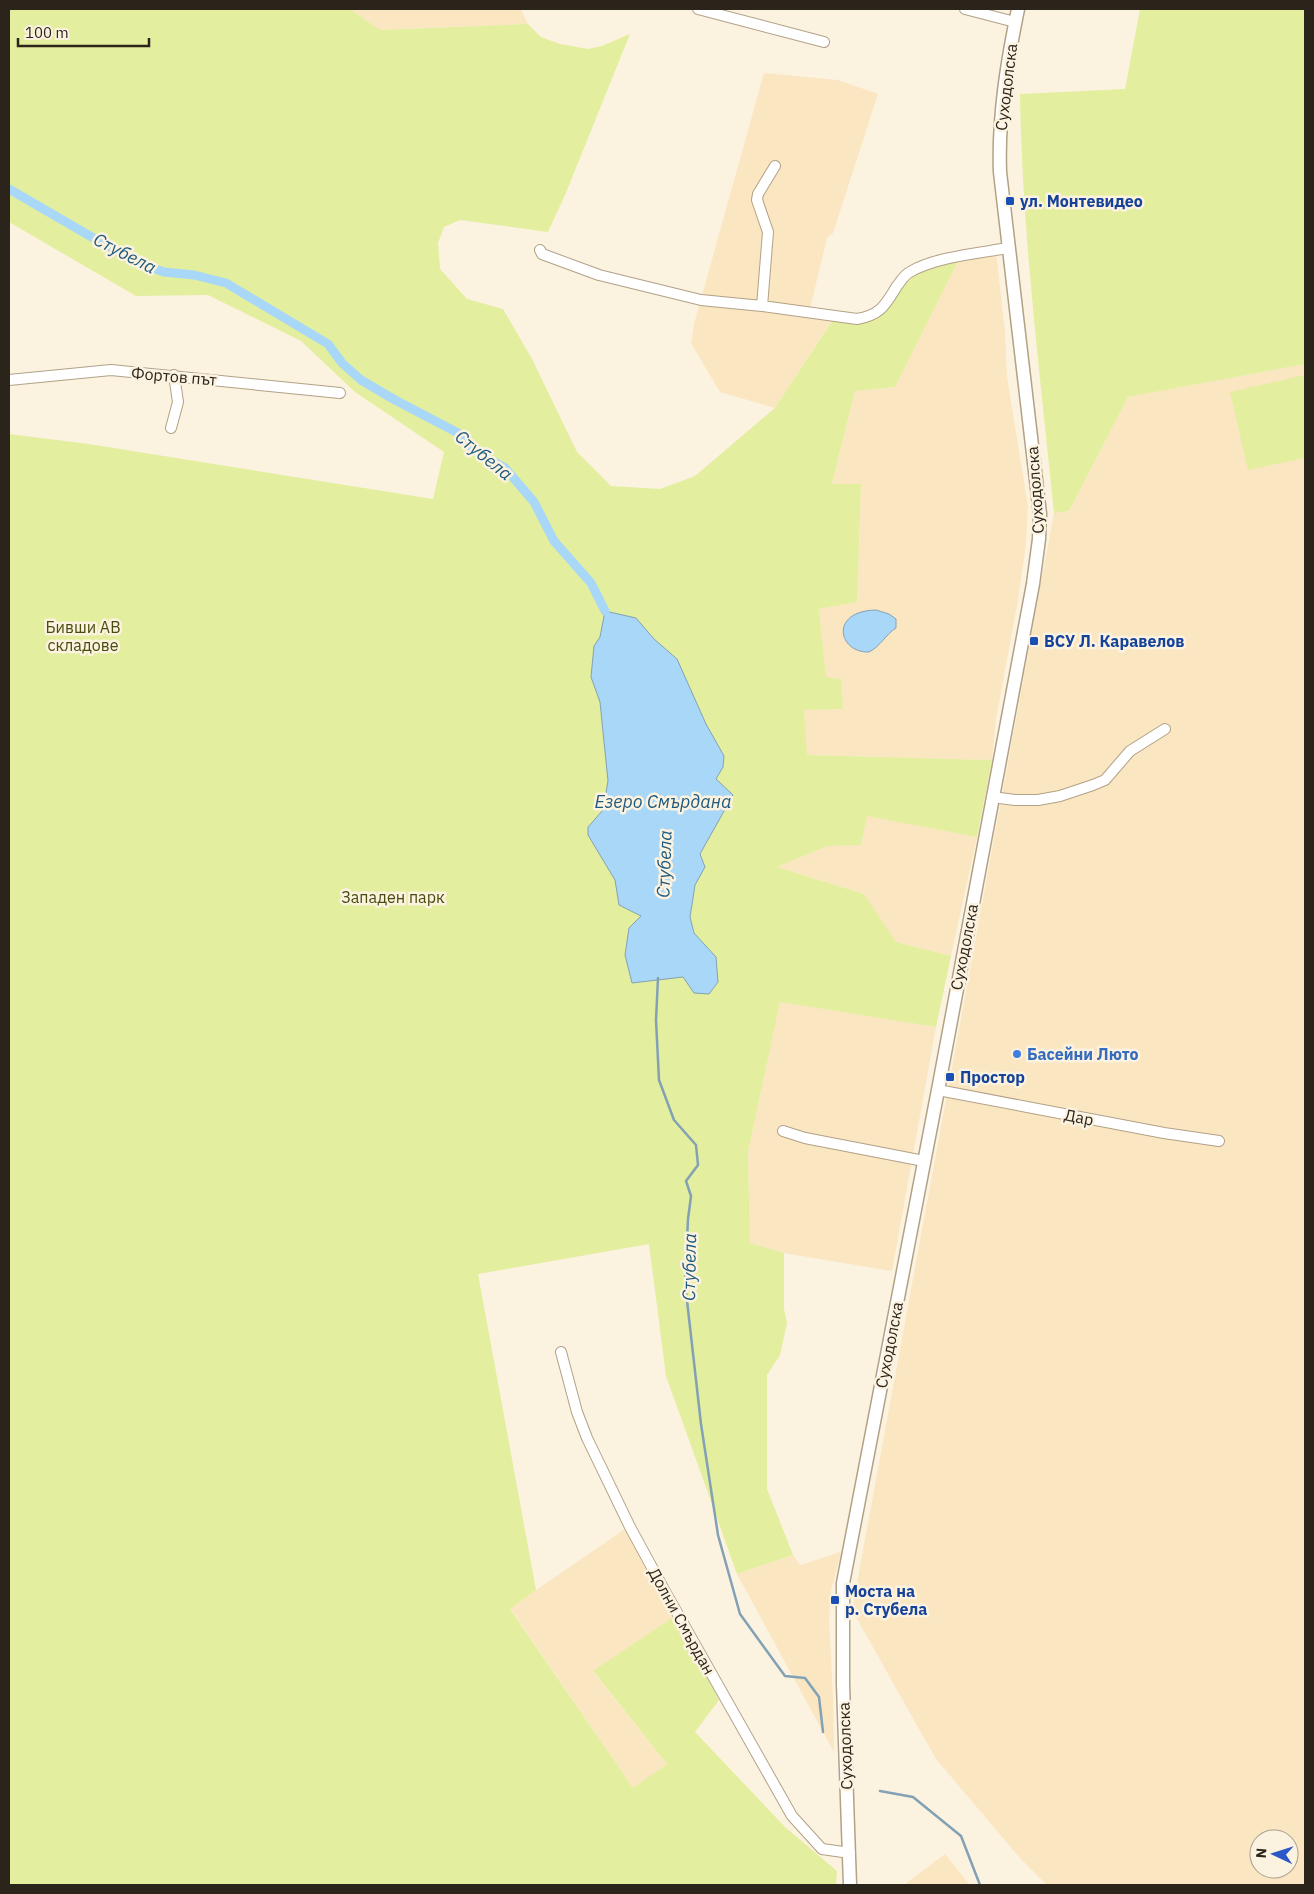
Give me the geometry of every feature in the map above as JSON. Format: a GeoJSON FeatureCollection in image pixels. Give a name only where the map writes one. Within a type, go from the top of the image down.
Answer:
{"type":"FeatureCollection","features":[{"type":"Feature","properties":{"kind":"street"},"geometry":{"type":"LineString","coordinates":[[698,9],[824,42]]}},
{"type":"Feature","properties":{"kind":"street"},"geometry":{"type":"LineString","coordinates":[[965,9],[1016,15]]}},
{"type":"Feature","properties":{"kind":"street","name":"Суходолска"},"geometry":{"type":"LineString","coordinates":[[850,1885],[842,1684],[842,1583],[938,1090],[1033,584],[1039,539],[1040,514],[1000,172],[1000,128],[1004,88],[1016,15]]}},
{"type":"Feature","properties":{"kind":"street"},"geometry":{"type":"LineString","coordinates":[[762,306],[768,232],[757,200],[758,194],[775,166]]}},
{"type":"Feature","properties":{"kind":"street"},"geometry":{"type":"LineString","coordinates":[[540,250],[542,254],[599,275],[701,300],[857,319],[869,317],[882,309],[901,281],[911,271],[932,262],[1008,248]]}},
{"type":"Feature","properties":{"kind":"street","name":"Фортов път"},"geometry":{"type":"LineString","coordinates":[[9,380],[111,370],[340,393]]}},
{"type":"Feature","properties":{"kind":"street"},"geometry":{"type":"LineString","coordinates":[[171,428],[178,402],[174,375]]}},
{"type":"Feature","properties":{"kind":"street"},"geometry":{"type":"LineString","coordinates":[[992,797],[1014,800],[1038,800],[1060,796],[1093,785],[1105,780],[1130,751],[1165,729]]}},
{"type":"Feature","properties":{"kind":"street","name":"Дар"},"geometry":{"type":"LineString","coordinates":[[938,1090],[1164,1133],[1219,1141]]}},
{"type":"Feature","properties":{"kind":"street"},"geometry":{"type":"LineString","coordinates":[[783,1131],[804,1138],[924,1161]]}},
{"type":"Feature","properties":{"kind":"street","name":"Долни Смърдан"},"geometry":{"type":"LineString","coordinates":[[561,1352],[577,1412],[587,1438],[630,1527],[671,1604],[792,1816],[822,1849],[850,1853]]}},
{"type":"Feature","properties":{"kind":"shaded area"},"geometry":{"type":"Polygon","coordinates":[[[350,9],[521,9],[528,24],[380,30],[350,9]]]}},
{"type":"Feature","properties":{"kind":"shaded area"},"geometry":{"type":"Polygon","coordinates":[[[764,73],[838,80],[878,94],[833,233],[827,238],[809,313],[834,317],[775,408],[720,392],[691,343],[694,324],[764,73]]]}},
{"type":"Feature","properties":{"kind":"shaded area"},"geometry":{"type":"Polygon","coordinates":[[[996,253],[1005,331],[1007,377],[1028,506],[1026,544],[1018,600],[996,719],[992,760],[806,755],[804,710],[842,709],[826,678],[819,609],[857,601],[861,484],[832,485],[855,391],[895,387],[958,261],[996,253]]]}},
{"type":"Feature","properties":{"kind":"shaded area"},"geometry":{"type":"Polygon","coordinates":[[[1305,364],[1305,1885],[1047,1885],[1020,1858],[936,1759],[852,1610],[1054,513],[1069,511],[1128,397],[1305,364]]]}},
{"type":"Feature","properties":{"kind":"shaded area"},"geometry":{"type":"Polygon","coordinates":[[[866,815],[977,837],[951,956],[896,942],[864,894],[777,867],[828,846],[861,845],[866,815]]]}},
{"type":"Feature","properties":{"kind":"shaded area"},"geometry":{"type":"Polygon","coordinates":[[[780,1001],[936,1027],[892,1271],[784,1253],[750,1243],[748,1152],[780,1001]]]}},
{"type":"Feature","properties":{"kind":"shaded area"},"geometry":{"type":"Polygon","coordinates":[[[628,1527],[675,1616],[593,1672],[667,1764],[633,1788],[510,1608],[628,1527]]]}},
{"type":"Feature","properties":{"kind":"shaded area"},"geometry":{"type":"Polygon","coordinates":[[[841,1552],[831,1591],[829,1619],[834,1752],[737,1574],[793,1555],[800,1565],[841,1552]]]}},
{"type":"Feature","properties":{"kind":"shaded area"},"geometry":{"type":"Polygon","coordinates":[[[945,1854],[970,1885],[904,1885],[945,1854]]]}},
{"type":"Feature","properties":{"kind":"green space","name":"Западен парк"},"geometry":{"type":"Polygon","coordinates":[[[9,9],[350,9],[380,30],[528,24],[541,37],[560,44],[588,49],[602,46],[630,34],[565,195],[548,232],[460,220],[444,227],[438,243],[440,269],[467,299],[503,309],[532,359],[577,452],[611,486],[660,489],[695,476],[775,408],[832,321],[858,322],[871,320],[909,276],[932,267],[958,261],[895,387],[855,391],[832,484],[861,484],[857,602],[819,609],[826,677],[841,679],[843,709],[804,710],[807,755],[992,760],[977,837],[867,816],[861,845],[828,846],[777,867],[864,894],[896,942],[951,956],[936,1027],[780,1002],[748,1152],[750,1243],[784,1253],[784,1309],[787,1323],[780,1355],[767,1375],[767,1489],[793,1555],[737,1574],[666,1376],[649,1244],[478,1274],[536,1590],[510,1609],[633,1788],[667,1764],[593,1671],[675,1616],[719,1700],[695,1732],[785,1827],[837,1871],[836,1885],[9,1885],[9,434],[89,444],[433,499],[444,452],[355,392],[301,341],[208,295],[136,296],[9,222],[9,9]]]}},
{"type":"Feature","properties":{"kind":"green space"},"geometry":{"type":"Polygon","coordinates":[[[1140,9],[1305,9],[1305,364],[1128,397],[1069,511],[1054,513],[1028,251],[1021,146],[1020,94],[1125,89],[1140,9]]]}},
{"type":"Feature","properties":{"kind":"green space"},"geometry":{"type":"Polygon","coordinates":[[[1305,375],[1305,458],[1248,470],[1230,392],[1305,375]]]}},
{"type":"Feature","properties":{"kind":"water"},"geometry":{"type":"Polygon","coordinates":[[[876,610],[889,614],[896,619],[896,628],[877,647],[869,652],[858,651],[850,646],[845,639],[843,632],[845,624],[851,617],[861,612],[876,610]]]}},
{"type":"Feature","properties":{"kind":"water","name":"Езеро Смърдана"},"geometry":{"type":"Polygon","coordinates":[[[605,611],[636,618],[654,639],[677,659],[706,724],[724,756],[723,767],[716,779],[733,795],[700,854],[705,867],[695,885],[690,917],[694,933],[716,957],[718,982],[709,994],[694,993],[683,977],[632,983],[625,955],[629,928],[641,916],[619,905],[615,880],[588,835],[588,827],[603,810],[608,781],[600,702],[591,677],[594,646],[600,637],[605,611]]]}},
{"type":"Feature","properties":{"kind":"waterway","name":"Стубела"},"geometry":{"type":"LineString","coordinates":[[9,189],[133,261],[164,272],[194,275],[226,283],[328,344],[342,363],[361,380],[460,434],[475,451],[505,468],[534,502],[554,541],[591,583],[605,611]]}},
{"type":"Feature","properties":{"kind":"waterway","name":"Стубела"},"geometry":{"type":"LineString","coordinates":[[658,978],[656,1020],[659,1080],[674,1120],[696,1145],[698,1165],[686,1181],[691,1196],[685,1283],[701,1424],[718,1535],[740,1614],[785,1676],[805,1678],[819,1697],[823,1732]]}},
{"type":"Feature","properties":{"kind":"waterway","name":"Стубела"},"geometry":{"type":"LineString","coordinates":[[880,1791],[913,1797],[961,1836],[980,1885]]}},
{"type":"Feature","properties":{"kind":"place","name":"ул. Монтевидео"},"geometry":{"type":"Point","coordinates":[1010,201]}},
{"type":"Feature","properties":{"kind":"place","name":"ВСУ Л. Каравелов"},"geometry":{"type":"Point","coordinates":[1034,641]}},
{"type":"Feature","properties":{"kind":"place","name":"Басейни Люто"},"geometry":{"type":"Point","coordinates":[1017,1054]}},
{"type":"Feature","properties":{"kind":"place","name":"Простор"},"geometry":{"type":"Point","coordinates":[950,1077]}},
{"type":"Feature","properties":{"kind":"place","name":"Моста на р. Стубела"},"geometry":{"type":"Point","coordinates":[835,1600]}},
{"type":"Feature","properties":{"kind":"park label","name":"Бивши АВ складове"},"geometry":{"type":"Point","coordinates":[83,636]}}]}
